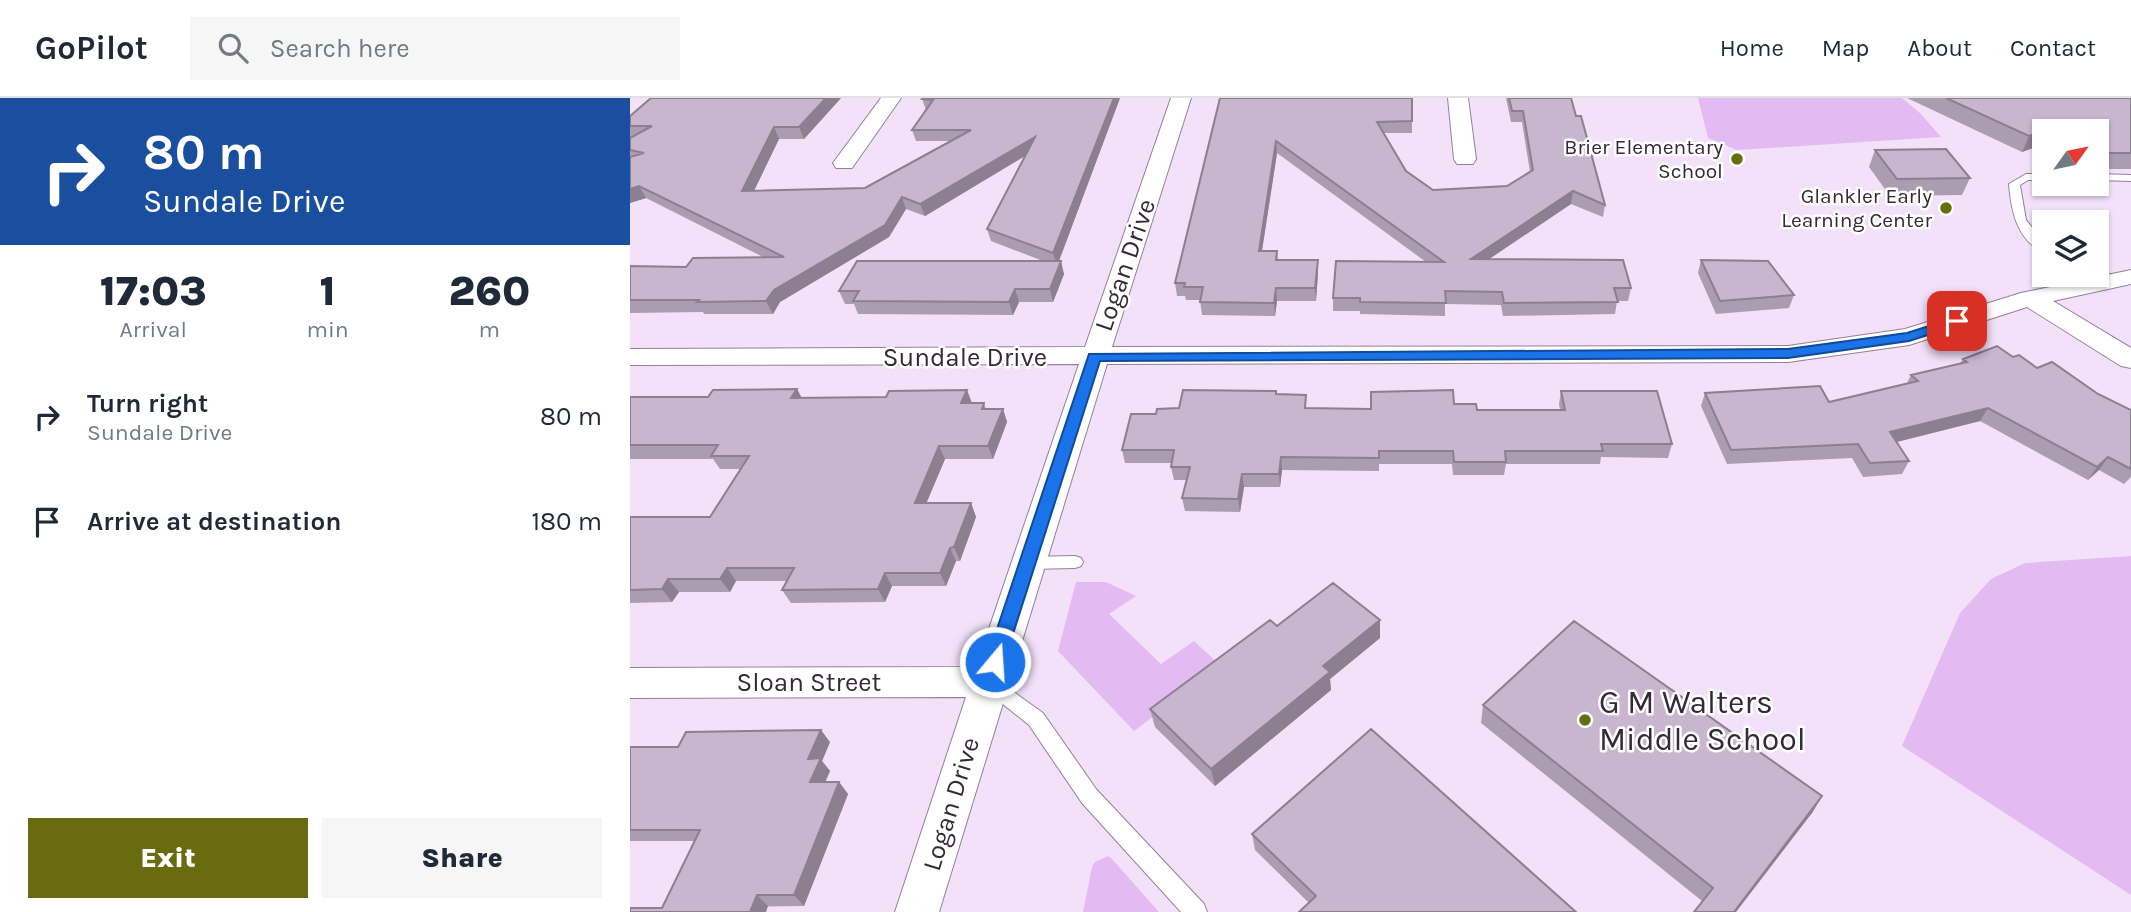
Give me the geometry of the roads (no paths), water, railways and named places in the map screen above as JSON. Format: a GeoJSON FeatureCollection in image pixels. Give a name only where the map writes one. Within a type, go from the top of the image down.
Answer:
{"type":"FeatureCollection","features":[{"type":"Feature","properties":{"kind":"street"},"geometry":{"type":"LineString","coordinates":[[845,163],[891,98]]}},
{"type":"Feature","properties":{"kind":"street","name":"Logan Drive"},"geometry":{"type":"LineString","coordinates":[[917,912],[1027,563],[1181,98]]}},
{"type":"Feature","properties":{"kind":"street"},"geometry":{"type":"LineString","coordinates":[[1458,98],[1465,159]]}},
{"type":"Feature","properties":{"kind":"street","name":"Sundale Drive"},"geometry":{"type":"LineString","coordinates":[[2109,278],[2131,277]]}},
{"type":"Feature","properties":{"kind":"street","name":"Sundale Drive"},"geometry":{"type":"LineString","coordinates":[[630,357],[1788,354],[1909,337],[2064,287]]}},
{"type":"Feature","properties":{"kind":"street"},"geometry":{"type":"LineString","coordinates":[[2030,298],[2131,360]]}},
{"type":"Feature","properties":{"kind":"street","name":"Sloan Street"},"geometry":{"type":"LineString","coordinates":[[630,683],[989,682]]}},
{"type":"Feature","properties":{"kind":"lane"},"geometry":{"type":"LineString","coordinates":[[2032,177],[2026,177],[2014,184],[2020,223],[2032,238]]}},
{"type":"Feature","properties":{"kind":"lane"},"geometry":{"type":"LineString","coordinates":[[2109,177],[2131,177]]}},
{"type":"Feature","properties":{"kind":"lane"},"geometry":{"type":"LineString","coordinates":[[1027,563],[1075,562]]}},
{"type":"Feature","properties":{"kind":"lane"},"geometry":{"type":"LineString","coordinates":[[989,682],[1036,719],[1089,796],[1196,912]]}},
{"type":"Feature","properties":{"kind":"place","name":"Brier Elementary School"},"geometry":{"type":"Point","coordinates":[1737,159]}},
{"type":"Feature","properties":{"kind":"place","name":"Glankler Early Learning Center"},"geometry":{"type":"Point","coordinates":[1946,208]}},
{"type":"Feature","properties":{"kind":"place","name":"G M Walters Middle School"},"geometry":{"type":"Point","coordinates":[1585,720]}}]}
